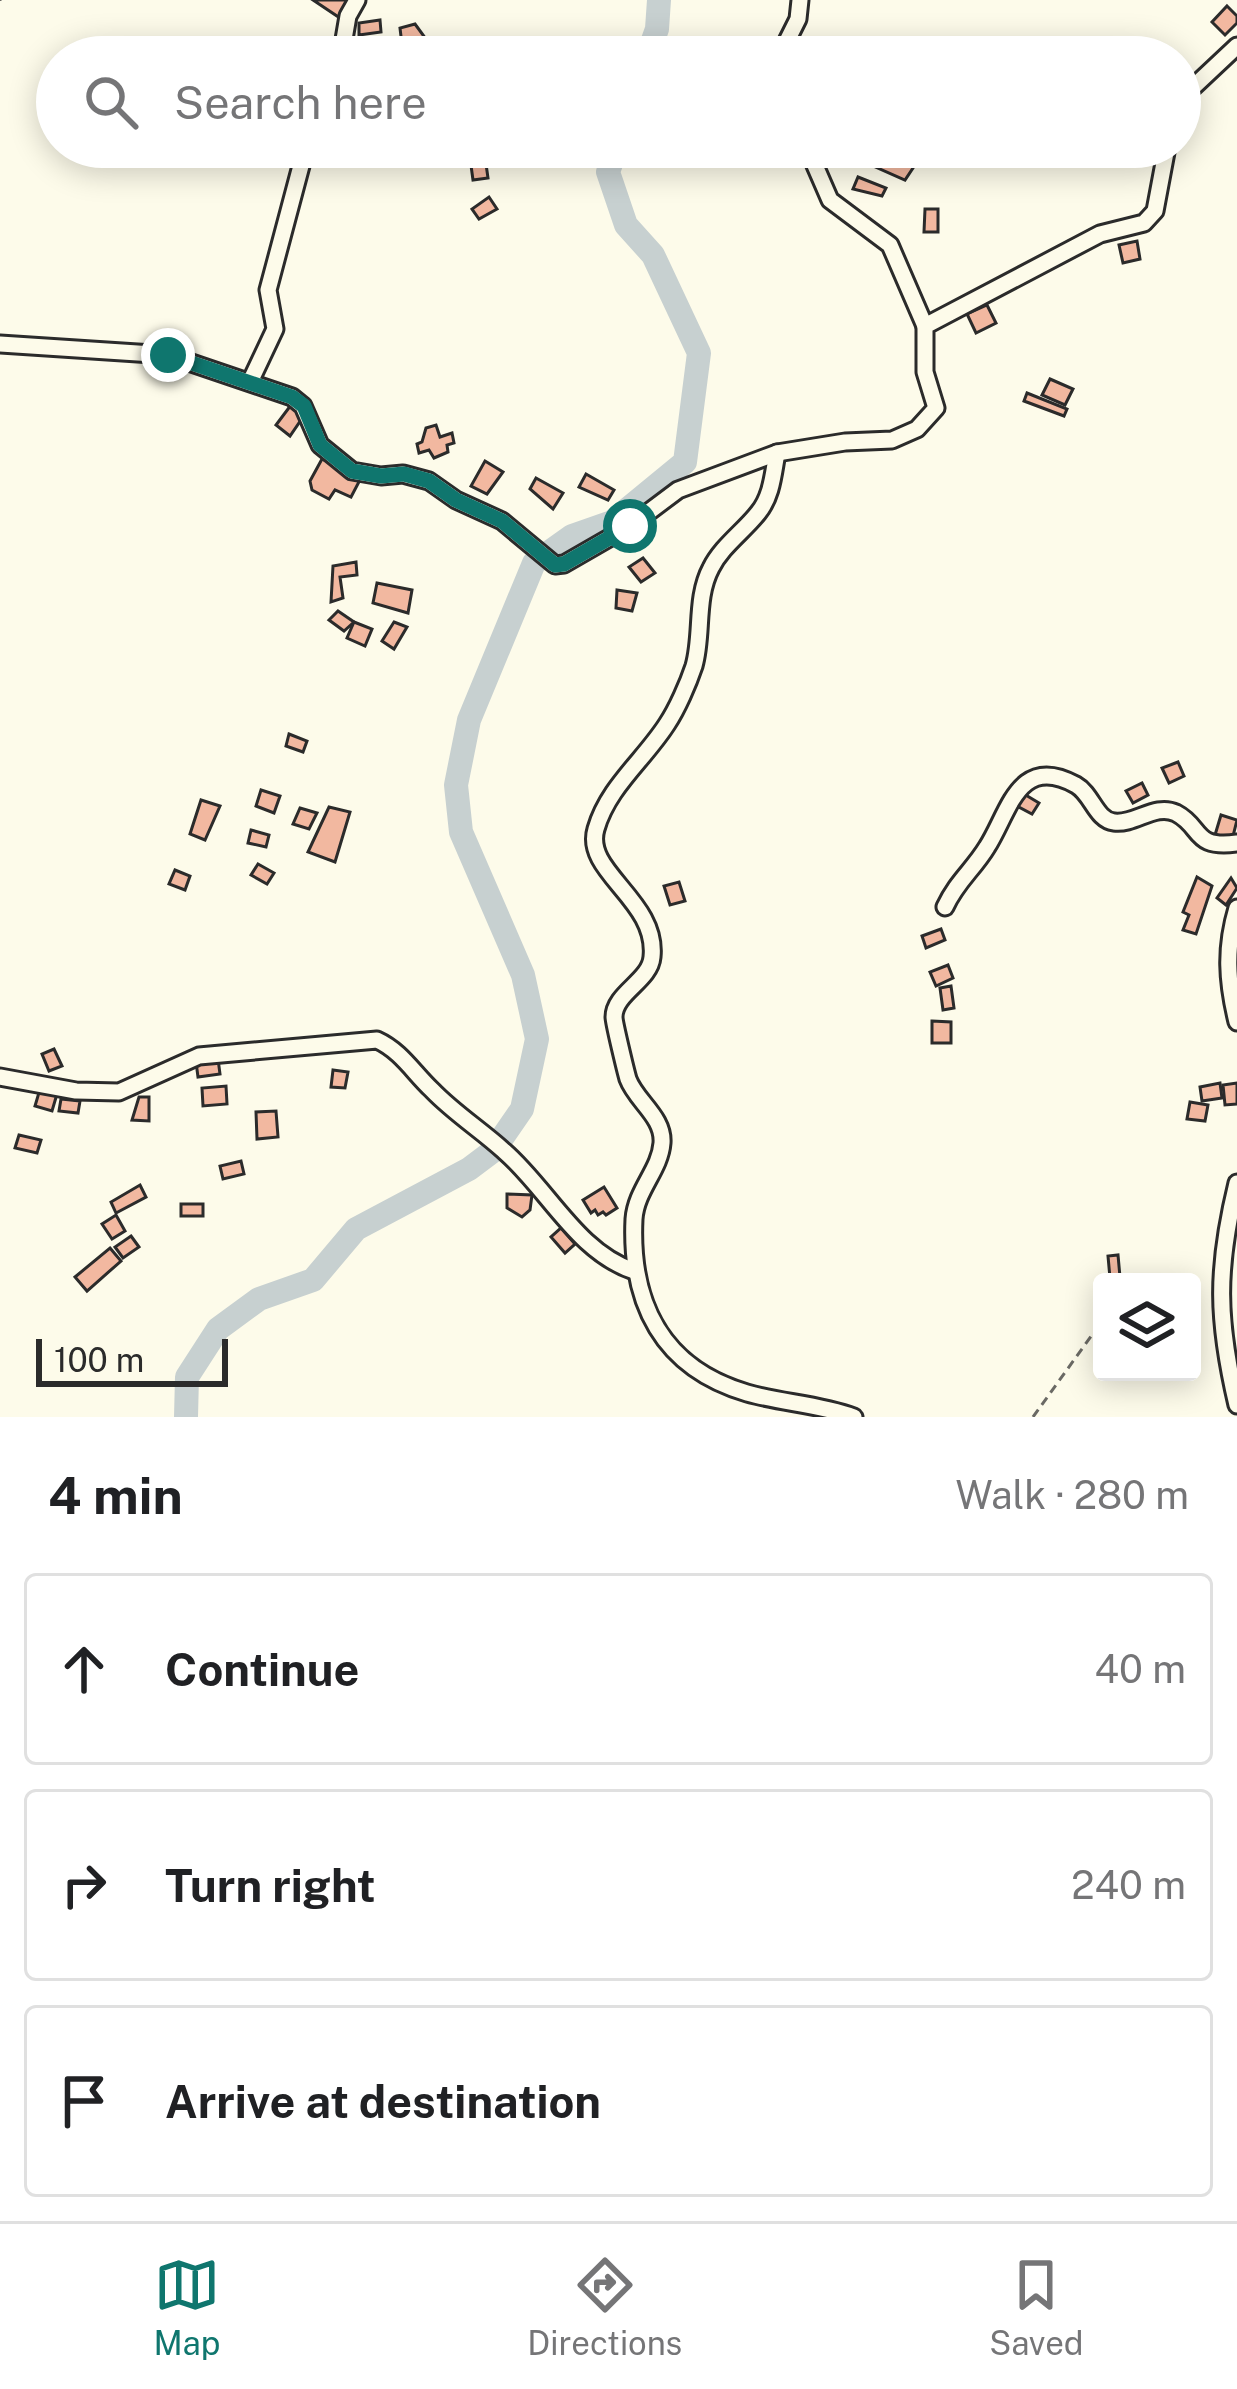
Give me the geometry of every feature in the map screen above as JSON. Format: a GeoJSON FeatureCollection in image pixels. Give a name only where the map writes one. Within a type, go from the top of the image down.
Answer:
{"type":"FeatureCollection","features":[{"type":"Feature","properties":{"kind":"street"},"geometry":{"type":"LineString","coordinates":[[345,36],[357,0]]}},
{"type":"Feature","properties":{"kind":"street"},"geometry":{"type":"LineString","coordinates":[[790,36],[800,0]]}},
{"type":"Feature","properties":{"kind":"street"},"geometry":{"type":"LineString","coordinates":[[1201,80],[1237,46]]}},
{"type":"Feature","properties":{"kind":"street"},"geometry":{"type":"LineString","coordinates":[[250,382],[275,329],[268,290],[300,168]]}},
{"type":"Feature","properties":{"kind":"street"},"geometry":{"type":"LineString","coordinates":[[0,344],[168,355],[292,397],[304,406],[320,445],[352,471],[404,474],[429,481],[456,500],[502,521],[555,565],[564,564],[630,526],[678,490],[777,453],[892,440],[932,417],[936,408],[926,372],[925,326],[890,245],[830,200],[816,168]]}},
{"type":"Feature","properties":{"kind":"street"},"geometry":{"type":"LineString","coordinates":[[925,326],[1100,234],[1144,223],[1155,211],[1163,168]]}},
{"type":"Feature","properties":{"kind":"street"},"geometry":{"type":"LineString","coordinates":[[777,453],[770,493],[760,511],[710,568],[693,668],[668,723],[624,777],[595,832],[594,844],[610,877],[645,915],[653,955],[614,1018],[628,1082],[651,1112],[662,1143],[638,1194],[634,1271],[658,1334],[699,1372],[747,1393],[800,1401],[854,1417]]}},
{"type":"Feature","properties":{"kind":"street"},"geometry":{"type":"LineString","coordinates":[[945,907],[958,879],[983,854],[1016,791],[1030,780],[1072,783],[1088,793],[1103,818],[1113,822],[1163,810],[1179,814],[1198,837],[1217,844],[1237,843]]}},
{"type":"Feature","properties":{"kind":"street"},"geometry":{"type":"LineString","coordinates":[[1237,908],[1228,939],[1228,981],[1237,1022]]}},
{"type":"Feature","properties":{"kind":"street"},"geometry":{"type":"LineString","coordinates":[[0,1077],[76,1091],[119,1092],[200,1056],[377,1040],[405,1059],[430,1089],[497,1146],[612,1264],[634,1271]]}},
{"type":"Feature","properties":{"kind":"street"},"geometry":{"type":"LineString","coordinates":[[1237,1184],[1221,1258],[1221,1337],[1237,1405]]}},
{"type":"Feature","properties":{"kind":"path"},"geometry":{"type":"LineString","coordinates":[[1033,1417],[1093,1334]]}},
{"type":"Feature","properties":{"kind":"building"},"geometry":{"type":"Polygon","coordinates":[[[313,0],[348,0],[353,3],[343,20],[313,0]]]}},
{"type":"Feature","properties":{"kind":"building"},"geometry":{"type":"Polygon","coordinates":[[[1227,6],[1237,23],[1225,35],[1212,22],[1227,6]]]}},
{"type":"Feature","properties":{"kind":"building"},"geometry":{"type":"Polygon","coordinates":[[[380,20],[381,32],[359,35],[359,23],[380,20]]]}},
{"type":"Feature","properties":{"kind":"building"},"geometry":{"type":"Polygon","coordinates":[[[415,24],[424,36],[401,36],[400,28],[415,24]]]}},
{"type":"Feature","properties":{"kind":"building"},"geometry":{"type":"Polygon","coordinates":[[[471,168],[487,168],[488,178],[473,180],[471,168]]]}},
{"type":"Feature","properties":{"kind":"building"},"geometry":{"type":"Polygon","coordinates":[[[878,168],[913,168],[905,180],[878,168]]]}},
{"type":"Feature","properties":{"kind":"building"},"geometry":{"type":"Polygon","coordinates":[[[858,177],[886,188],[882,196],[853,189],[858,177]]]}},
{"type":"Feature","properties":{"kind":"building"},"geometry":{"type":"Polygon","coordinates":[[[489,197],[497,209],[479,219],[472,209],[489,197]]]}},
{"type":"Feature","properties":{"kind":"building"},"geometry":{"type":"Polygon","coordinates":[[[925,209],[938,209],[938,232],[924,232],[925,209]]]}},
{"type":"Feature","properties":{"kind":"building"},"geometry":{"type":"Polygon","coordinates":[[[1137,241],[1140,259],[1123,263],[1119,245],[1137,241]]]}},
{"type":"Feature","properties":{"kind":"building"},"geometry":{"type":"Polygon","coordinates":[[[987,305],[996,323],[976,333],[967,314],[987,305]]]}},
{"type":"Feature","properties":{"kind":"building"},"geometry":{"type":"Polygon","coordinates":[[[1050,379],[1073,389],[1065,405],[1042,395],[1050,379]]]}},
{"type":"Feature","properties":{"kind":"building"},"geometry":{"type":"Polygon","coordinates":[[[1027,393],[1067,409],[1064,416],[1024,401],[1027,393]]]}},
{"type":"Feature","properties":{"kind":"building"},"geometry":{"type":"Polygon","coordinates":[[[294,401],[305,414],[290,436],[276,425],[294,401]]]}},
{"type":"Feature","properties":{"kind":"building"},"geometry":{"type":"Polygon","coordinates":[[[436,425],[440,437],[452,433],[454,443],[434,458],[429,450],[419,453],[417,444],[426,428],[436,425]]]}},
{"type":"Feature","properties":{"kind":"building"},"geometry":{"type":"Polygon","coordinates":[[[322,459],[361,478],[351,497],[335,490],[329,499],[312,490],[310,481],[322,459]]]}},
{"type":"Feature","properties":{"kind":"building"},"geometry":{"type":"Polygon","coordinates":[[[485,461],[503,472],[487,494],[471,486],[485,461]]]}},
{"type":"Feature","properties":{"kind":"building"},"geometry":{"type":"Polygon","coordinates":[[[586,474],[614,490],[608,500],[579,487],[586,474]]]}},
{"type":"Feature","properties":{"kind":"building"},"geometry":{"type":"Polygon","coordinates":[[[536,478],[563,493],[553,509],[530,489],[536,478]]]}},
{"type":"Feature","properties":{"kind":"building"},"geometry":{"type":"Polygon","coordinates":[[[643,558],[655,573],[641,582],[629,567],[643,558]]]}},
{"type":"Feature","properties":{"kind":"building"},"geometry":{"type":"Polygon","coordinates":[[[356,562],[357,575],[340,577],[343,598],[331,602],[333,566],[356,562]]]}},
{"type":"Feature","properties":{"kind":"building"},"geometry":{"type":"Polygon","coordinates":[[[377,583],[412,590],[408,613],[373,603],[377,583]]]}},
{"type":"Feature","properties":{"kind":"building"},"geometry":{"type":"Polygon","coordinates":[[[617,590],[637,593],[632,611],[616,608],[617,590]]]}},
{"type":"Feature","properties":{"kind":"building"},"geometry":{"type":"Polygon","coordinates":[[[338,611],[354,622],[344,631],[329,620],[338,611]]]}},
{"type":"Feature","properties":{"kind":"building"},"geometry":{"type":"Polygon","coordinates":[[[354,622],[372,629],[365,646],[347,638],[354,622]]]}},
{"type":"Feature","properties":{"kind":"building"},"geometry":{"type":"Polygon","coordinates":[[[394,622],[407,627],[394,649],[382,641],[394,622]]]}},
{"type":"Feature","properties":{"kind":"building"},"geometry":{"type":"Polygon","coordinates":[[[289,734],[307,741],[303,752],[286,746],[289,734]]]}},
{"type":"Feature","properties":{"kind":"building"},"geometry":{"type":"Polygon","coordinates":[[[1178,762],[1184,776],[1169,783],[1162,768],[1178,762]]]}},
{"type":"Feature","properties":{"kind":"building"},"geometry":{"type":"Polygon","coordinates":[[[1142,783],[1148,795],[1133,803],[1126,791],[1142,783]]]}},
{"type":"Feature","properties":{"kind":"building"},"geometry":{"type":"Polygon","coordinates":[[[261,790],[280,796],[274,813],[256,806],[261,790]]]}},
{"type":"Feature","properties":{"kind":"building"},"geometry":{"type":"Polygon","coordinates":[[[1024,794],[1039,803],[1032,814],[1017,806],[1024,794]]]}},
{"type":"Feature","properties":{"kind":"building"},"geometry":{"type":"Polygon","coordinates":[[[201,800],[220,806],[205,840],[190,834],[201,800]]]}},
{"type":"Feature","properties":{"kind":"building"},"geometry":{"type":"Polygon","coordinates":[[[329,807],[350,812],[335,862],[308,852],[329,807]]]}},
{"type":"Feature","properties":{"kind":"building"},"geometry":{"type":"Polygon","coordinates":[[[300,808],[317,813],[309,829],[293,824],[300,808]]]}},
{"type":"Feature","properties":{"kind":"building"},"geometry":{"type":"Polygon","coordinates":[[[1221,815],[1237,820],[1232,840],[1215,835],[1221,815]]]}},
{"type":"Feature","properties":{"kind":"building"},"geometry":{"type":"Polygon","coordinates":[[[251,830],[269,835],[266,847],[248,843],[251,830]]]}},
{"type":"Feature","properties":{"kind":"building"},"geometry":{"type":"Polygon","coordinates":[[[258,864],[274,873],[267,884],[251,875],[258,864]]]}},
{"type":"Feature","properties":{"kind":"building"},"geometry":{"type":"Polygon","coordinates":[[[175,870],[190,876],[185,890],[169,884],[175,870]]]}},
{"type":"Feature","properties":{"kind":"building"},"geometry":{"type":"Polygon","coordinates":[[[1197,877],[1212,886],[1196,934],[1183,930],[1189,915],[1183,912],[1197,877]]]}},
{"type":"Feature","properties":{"kind":"building"},"geometry":{"type":"Polygon","coordinates":[[[1231,878],[1237,888],[1226,905],[1217,898],[1231,878]]]}},
{"type":"Feature","properties":{"kind":"building"},"geometry":{"type":"Polygon","coordinates":[[[679,882],[685,901],[670,905],[664,886],[679,882]]]}},
{"type":"Feature","properties":{"kind":"building"},"geometry":{"type":"Polygon","coordinates":[[[941,929],[945,940],[926,948],[922,936],[941,929]]]}},
{"type":"Feature","properties":{"kind":"building"},"geometry":{"type":"Polygon","coordinates":[[[948,965],[953,978],[936,986],[930,972],[948,965]]]}},
{"type":"Feature","properties":{"kind":"building"},"geometry":{"type":"Polygon","coordinates":[[[951,986],[954,1008],[943,1010],[940,988],[951,986]]]}},
{"type":"Feature","properties":{"kind":"building"},"geometry":{"type":"Polygon","coordinates":[[[932,1021],[951,1022],[951,1043],[932,1043],[932,1021]]]}},
{"type":"Feature","properties":{"kind":"building"},"geometry":{"type":"Polygon","coordinates":[[[54,1049],[62,1066],[49,1071],[42,1054],[54,1049]]]}},
{"type":"Feature","properties":{"kind":"building"},"geometry":{"type":"Polygon","coordinates":[[[218,1059],[220,1074],[198,1077],[196,1062],[218,1059]]]}},
{"type":"Feature","properties":{"kind":"building"},"geometry":{"type":"Polygon","coordinates":[[[333,1070],[348,1072],[345,1088],[331,1087],[333,1070]]]}},
{"type":"Feature","properties":{"kind":"building"},"geometry":{"type":"Polygon","coordinates":[[[1220,1083],[1222,1098],[1202,1101],[1200,1087],[1220,1083]]]}},
{"type":"Feature","properties":{"kind":"building"},"geometry":{"type":"Polygon","coordinates":[[[1237,1083],[1237,1104],[1225,1105],[1223,1085],[1237,1083]]]}},
{"type":"Feature","properties":{"kind":"building"},"geometry":{"type":"Polygon","coordinates":[[[226,1086],[227,1104],[203,1106],[202,1088],[226,1086]]]}},
{"type":"Feature","properties":{"kind":"building"},"geometry":{"type":"Polygon","coordinates":[[[40,1089],[57,1094],[52,1111],[35,1106],[40,1089]]]}},
{"type":"Feature","properties":{"kind":"building"},"geometry":{"type":"Polygon","coordinates":[[[139,1097],[149,1097],[149,1121],[132,1120],[139,1097]]]}},
{"type":"Feature","properties":{"kind":"building"},"geometry":{"type":"Polygon","coordinates":[[[61,1099],[80,1101],[78,1113],[59,1111],[61,1099]]]}},
{"type":"Feature","properties":{"kind":"building"},"geometry":{"type":"Polygon","coordinates":[[[1190,1102],[1208,1105],[1205,1121],[1187,1119],[1190,1102]]]}},
{"type":"Feature","properties":{"kind":"building"},"geometry":{"type":"Polygon","coordinates":[[[276,1111],[278,1137],[257,1139],[256,1112],[276,1111]]]}},
{"type":"Feature","properties":{"kind":"building"},"geometry":{"type":"Polygon","coordinates":[[[19,1135],[41,1140],[37,1153],[15,1148],[19,1135]]]}},
{"type":"Feature","properties":{"kind":"building"},"geometry":{"type":"Polygon","coordinates":[[[241,1161],[244,1174],[223,1179],[220,1166],[241,1161]]]}},
{"type":"Feature","properties":{"kind":"building"},"geometry":{"type":"Polygon","coordinates":[[[140,1185],[146,1197],[116,1213],[111,1202],[140,1185]]]}},
{"type":"Feature","properties":{"kind":"building"},"geometry":{"type":"Polygon","coordinates":[[[604,1187],[617,1208],[606,1215],[591,1213],[583,1200],[604,1187]]]}},
{"type":"Feature","properties":{"kind":"building"},"geometry":{"type":"Polygon","coordinates":[[[507,1194],[532,1195],[530,1210],[522,1217],[507,1208],[507,1194]]]}},
{"type":"Feature","properties":{"kind":"building"},"geometry":{"type":"Polygon","coordinates":[[[181,1204],[203,1204],[203,1216],[181,1216],[181,1204]]]}},
{"type":"Feature","properties":{"kind":"building"},"geometry":{"type":"Polygon","coordinates":[[[116,1215],[125,1231],[112,1239],[102,1224],[116,1215]]]}},
{"type":"Feature","properties":{"kind":"building"},"geometry":{"type":"Polygon","coordinates":[[[561,1228],[575,1244],[565,1253],[551,1237],[561,1228]]]}},
{"type":"Feature","properties":{"kind":"building"},"geometry":{"type":"Polygon","coordinates":[[[131,1236],[139,1247],[123,1258],[115,1247],[131,1236]]]}},
{"type":"Feature","properties":{"kind":"building"},"geometry":{"type":"Polygon","coordinates":[[[110,1248],[121,1261],[87,1291],[75,1277],[110,1248]]]}},
{"type":"Feature","properties":{"kind":"building"},"geometry":{"type":"Polygon","coordinates":[[[1118,1255],[1120,1273],[1110,1273],[1108,1256],[1118,1255]]]}},
{"type":"Feature","properties":{"kind":"waterway"},"geometry":{"type":"LineString","coordinates":[[654,36],[659,0]]}},
{"type":"Feature","properties":{"kind":"waterway"},"geometry":{"type":"LineString","coordinates":[[186,1417],[187,1377],[218,1329],[259,1299],[313,1280],[356,1229],[469,1169],[493,1151],[522,1109],[537,1039],[523,975],[461,832],[456,785],[469,720],[534,563],[572,536],[612,522],[685,462],[699,353],[653,255],[626,225],[609,168]]}},
{"type":"Feature","properties":{"kind":"route"},"geometry":{"type":"LineString","coordinates":[[168,355],[292,397],[304,406],[320,445],[352,471],[404,474],[429,481],[456,500],[502,521],[555,565],[630,526]]}}]}
